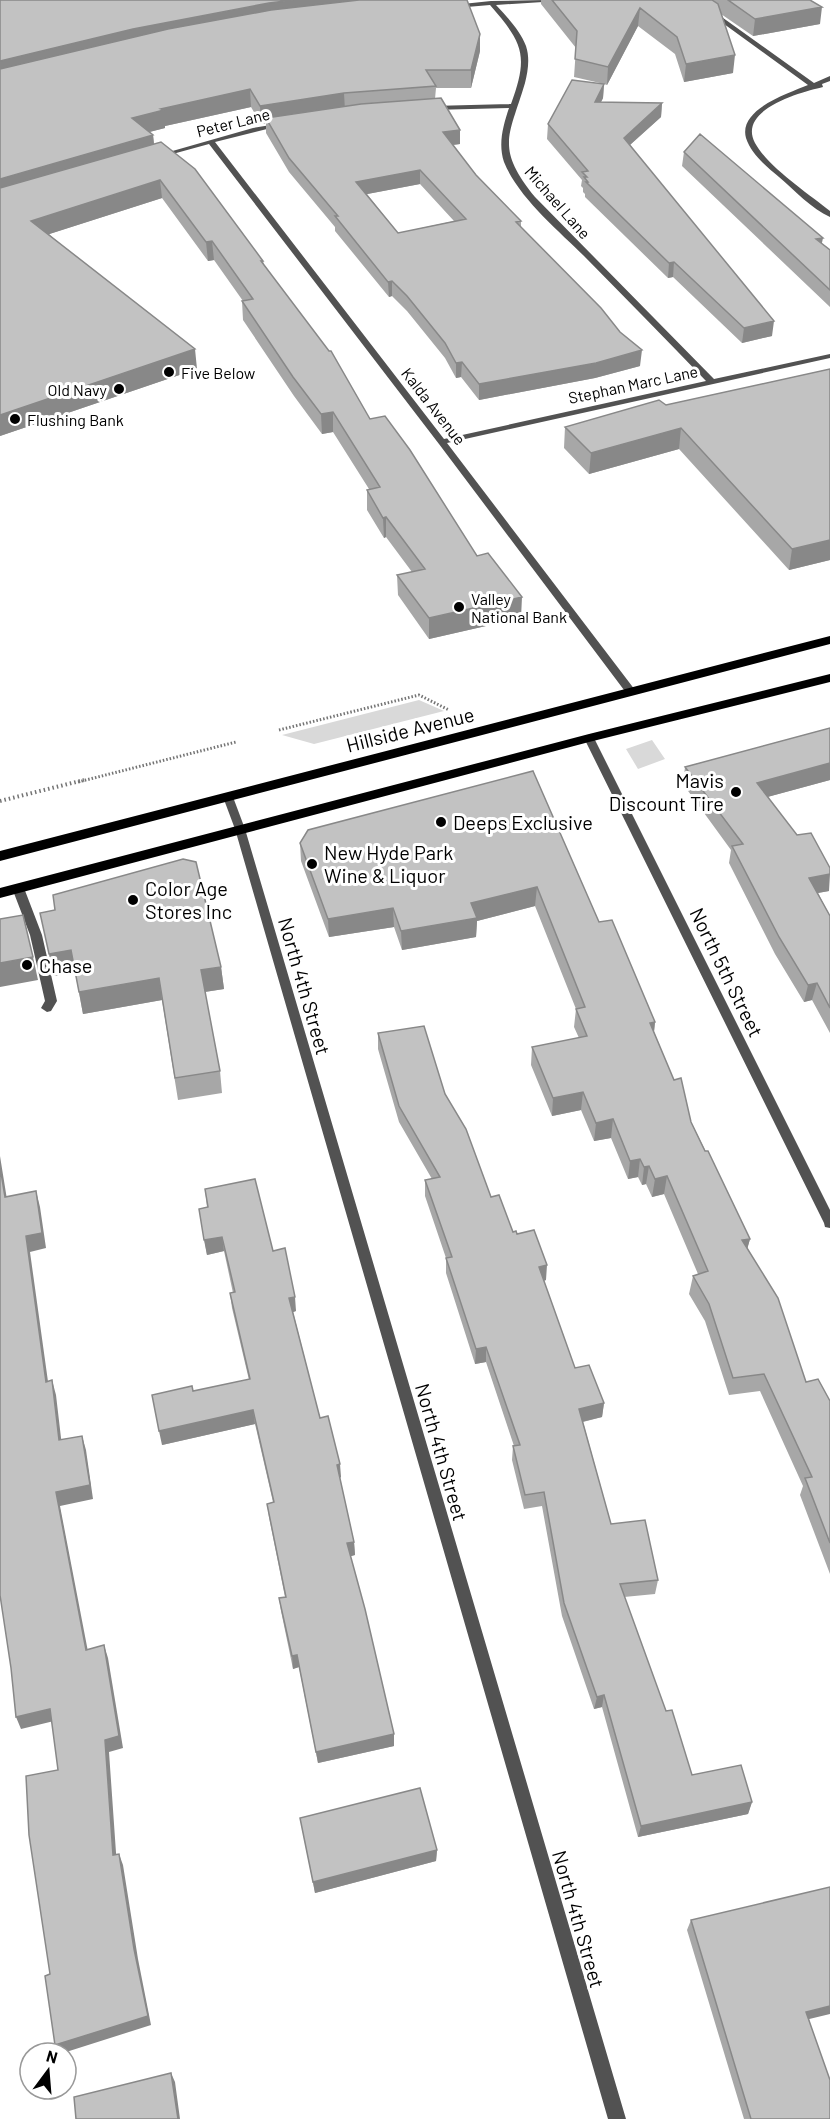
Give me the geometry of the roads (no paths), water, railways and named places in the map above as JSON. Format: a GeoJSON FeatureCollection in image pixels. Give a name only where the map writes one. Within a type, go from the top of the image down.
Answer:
{"type":"FeatureCollection","features":[{"type":"Feature","properties":{"kind":"main road","name":"Hillside Avenue"},"geometry":{"type":"LineString","coordinates":[[0,856],[830,640]]}},
{"type":"Feature","properties":{"kind":"main road"},"geometry":{"type":"LineString","coordinates":[[0,893],[589,738],[830,678]]}},
{"type":"Feature","properties":{"kind":"street"},"geometry":{"type":"LineString","coordinates":[[448,6],[543,0]]}},
{"type":"Feature","properties":{"kind":"street"},"geometry":{"type":"LineString","coordinates":[[694,0],[814,87],[830,86]]}},
{"type":"Feature","properties":{"kind":"street","name":"Michael Lane"},"geometry":{"type":"LineString","coordinates":[[491,3],[515,32],[524,51],[525,72],[518,88],[515,106],[503,141],[507,160],[519,182],[547,214],[712,382]]}},
{"type":"Feature","properties":{"kind":"street"},"geometry":{"type":"LineString","coordinates":[[830,78],[765,108],[752,121],[748,134],[750,142],[761,157],[830,216]]}},
{"type":"Feature","properties":{"kind":"street"},"geometry":{"type":"LineString","coordinates":[[422,108],[515,106]]}},
{"type":"Feature","properties":{"kind":"street","name":"Peter Lane"},"geometry":{"type":"LineString","coordinates":[[154,157],[286,123]]}},
{"type":"Feature","properties":{"kind":"street","name":"Kalda Avenue"},"geometry":{"type":"LineString","coordinates":[[210,141],[631,692]]}},
{"type":"Feature","properties":{"kind":"street","name":"Stephan Marc Lane"},"geometry":{"type":"LineString","coordinates":[[442,442],[830,356]]}},
{"type":"Feature","properties":{"kind":"street","name":"North 5th Street"},"geometry":{"type":"LineString","coordinates":[[589,738],[830,1223]]}},
{"type":"Feature","properties":{"kind":"street","name":"North 4th Street"},"geometry":{"type":"LineString","coordinates":[[228,797],[240,829],[305,1058],[618,2119]]}},
{"type":"Feature","properties":{"kind":"street"},"geometry":{"type":"LineString","coordinates":[[18,888],[36,935],[51,1001],[47,1008]]}},
{"type":"Feature","properties":{"kind":"place","name":"Five Below"},"geometry":{"type":"Point","coordinates":[169,372]}},
{"type":"Feature","properties":{"kind":"place","name":"Old Navy"},"geometry":{"type":"Point","coordinates":[119,389]}},
{"type":"Feature","properties":{"kind":"place","name":"Flushing Bank"},"geometry":{"type":"Point","coordinates":[15,419]}},
{"type":"Feature","properties":{"kind":"place","name":"Valley National Bank"},"geometry":{"type":"Point","coordinates":[459,607]}},
{"type":"Feature","properties":{"kind":"place","name":"Mavis Discount Tire"},"geometry":{"type":"Point","coordinates":[736,792]}},
{"type":"Feature","properties":{"kind":"place","name":"Deeps Exclusive"},"geometry":{"type":"Point","coordinates":[441,822]}},
{"type":"Feature","properties":{"kind":"place","name":"New Hyde Park Wine & Liquor"},"geometry":{"type":"Point","coordinates":[312,864]}},
{"type":"Feature","properties":{"kind":"place","name":"Color Age Stores Inc"},"geometry":{"type":"Point","coordinates":[133,900]}},
{"type":"Feature","properties":{"kind":"place","name":"Chase"},"geometry":{"type":"Point","coordinates":[27,965]}}]}
